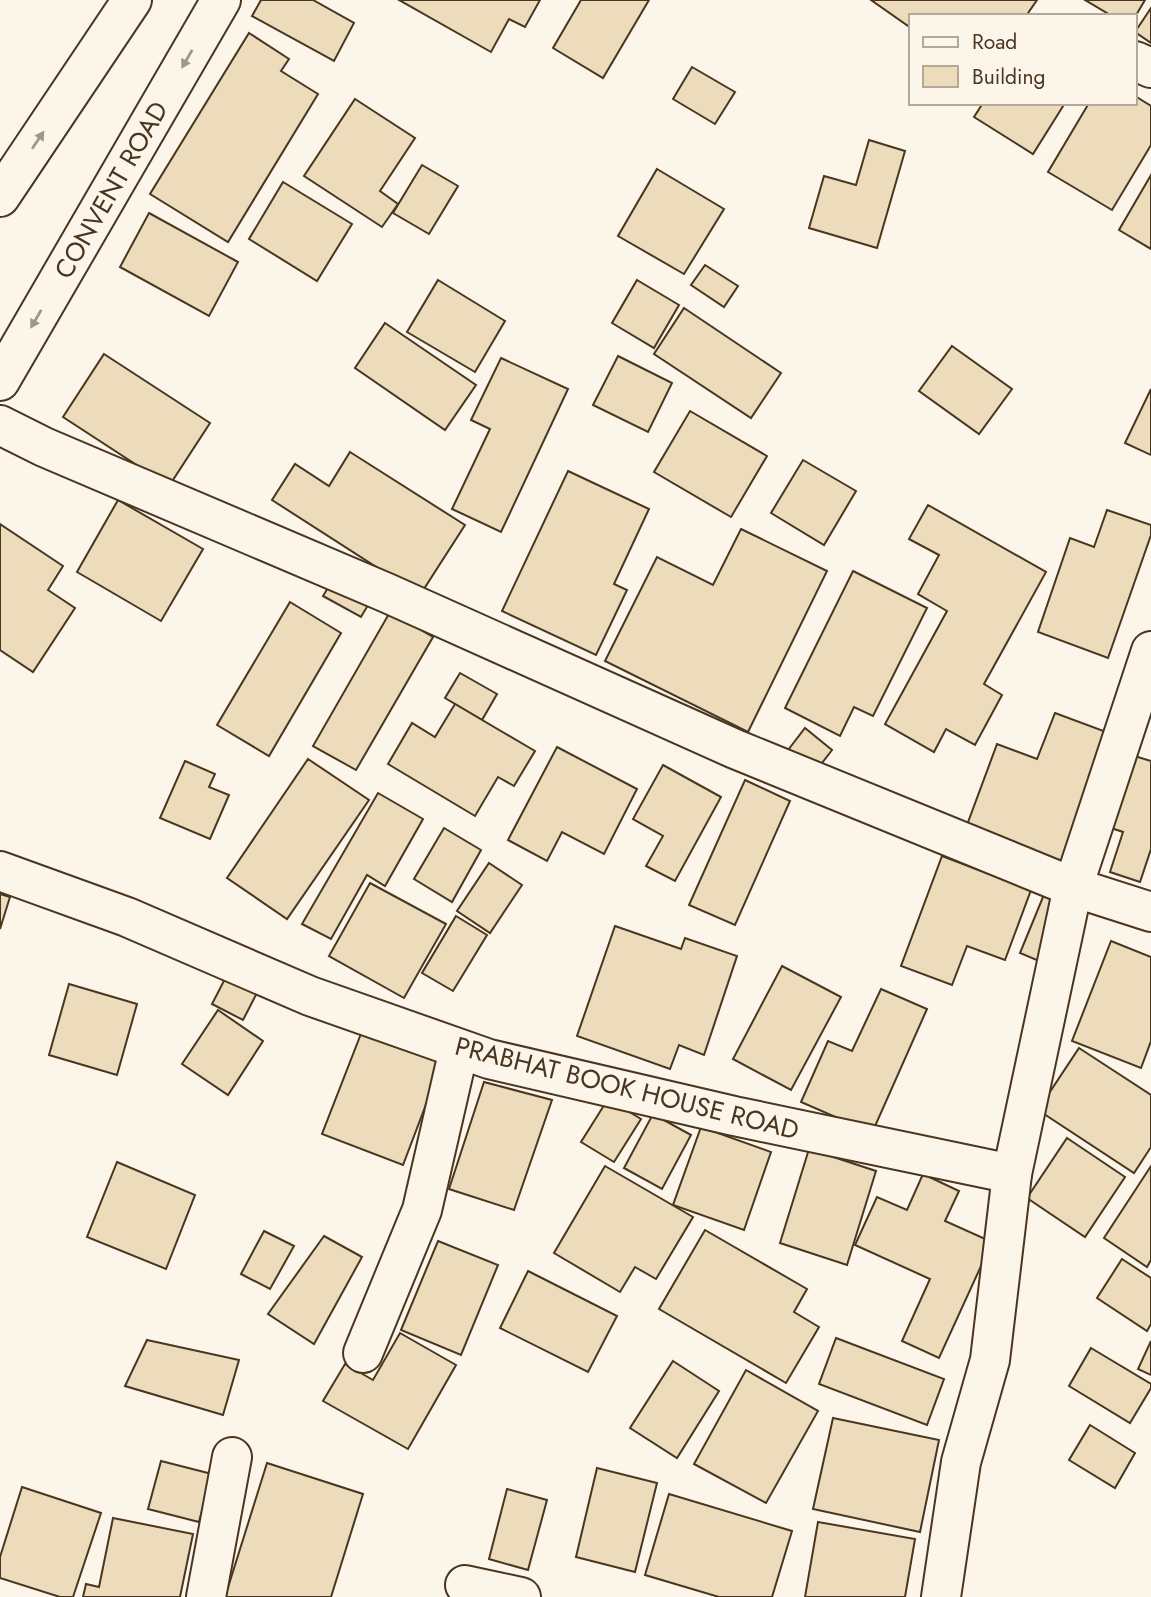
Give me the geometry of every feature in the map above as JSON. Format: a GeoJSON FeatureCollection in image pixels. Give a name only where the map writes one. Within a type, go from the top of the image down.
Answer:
{"type":"FeatureCollection","features":[{"type":"Feature","properties":{"kind":"street"},"geometry":{"type":"LineString","coordinates":[[0,197],[132,0]]}},
{"type":"Feature","properties":{"kind":"street","name":"CONVENT ROAD"},"geometry":{"type":"LineString","coordinates":[[0,381],[221,0]]}},
{"type":"Feature","properties":{"kind":"street"},"geometry":{"type":"LineString","coordinates":[[0,425],[44,447],[387,593],[735,749],[1073,887],[1151,912]]}},
{"type":"Feature","properties":{"kind":"street"},"geometry":{"type":"LineString","coordinates":[[940,1597],[961,1462],[990,1360],[1012,1174],[1073,887],[1151,651]]}},
{"type":"Feature","properties":{"kind":"street","name":"PRABHAT BOOK HOUSE ROAD"},"geometry":{"type":"LineString","coordinates":[[0,871],[127,917],[310,996],[489,1059],[733,1116],[1012,1174]]}},
{"type":"Feature","properties":{"kind":"street"},"geometry":{"type":"LineString","coordinates":[[363,1353],[422,1210],[459,1049]]}},
{"type":"Feature","properties":{"kind":"street"},"geometry":{"type":"LineString","coordinates":[[206,1597],[232,1457]]}},
{"type":"Feature","properties":{"kind":"street"},"geometry":{"type":"LineString","coordinates":[[465,1585],[521,1597]]}},
{"type":"Feature","properties":{"kind":"building"},"geometry":{"type":"Polygon","coordinates":[[[261,0],[313,0],[354,23],[334,61],[252,16],[261,0]]]}},
{"type":"Feature","properties":{"kind":"building"},"geometry":{"type":"Polygon","coordinates":[[[399,0],[540,0],[525,27],[509,19],[491,52],[399,0]]]}},
{"type":"Feature","properties":{"kind":"building"},"geometry":{"type":"Polygon","coordinates":[[[581,0],[649,0],[603,78],[553,48],[581,0]]]}},
{"type":"Feature","properties":{"kind":"building"},"geometry":{"type":"Polygon","coordinates":[[[871,0],[1037,0],[1027,14],[909,14],[909,27],[871,0]]]}},
{"type":"Feature","properties":{"kind":"building"},"geometry":{"type":"Polygon","coordinates":[[[1085,0],[1145,0],[1137,14],[1109,14],[1085,0]]]}},
{"type":"Feature","properties":{"kind":"building"},"geometry":{"type":"Polygon","coordinates":[[[1151,8],[1151,43],[1137,33],[1137,29],[1151,8]]]}},
{"type":"Feature","properties":{"kind":"building"},"geometry":{"type":"Polygon","coordinates":[[[249,33],[289,59],[281,71],[318,94],[228,242],[150,194],[249,33]]]}},
{"type":"Feature","properties":{"kind":"building"},"geometry":{"type":"Polygon","coordinates":[[[692,67],[735,92],[715,124],[673,99],[692,67]]]}},
{"type":"Feature","properties":{"kind":"building"},"geometry":{"type":"Polygon","coordinates":[[[1137,97],[1151,106],[1151,145],[1112,210],[1048,172],[1088,105],[1137,105],[1137,97]]]}},
{"type":"Feature","properties":{"kind":"building"},"geometry":{"type":"Polygon","coordinates":[[[355,99],[415,138],[380,191],[398,204],[382,227],[304,176],[355,99]]]}},
{"type":"Feature","properties":{"kind":"building"},"geometry":{"type":"Polygon","coordinates":[[[982,105],[1064,105],[1033,154],[974,117],[982,105]]]}},
{"type":"Feature","properties":{"kind":"building"},"geometry":{"type":"Polygon","coordinates":[[[869,140],[905,151],[877,248],[809,228],[824,176],[856,185],[869,140]]]}},
{"type":"Feature","properties":{"kind":"building"},"geometry":{"type":"Polygon","coordinates":[[[422,165],[458,186],[429,234],[393,213],[422,165]]]}},
{"type":"Feature","properties":{"kind":"building"},"geometry":{"type":"Polygon","coordinates":[[[657,169],[724,209],[684,274],[618,236],[657,169]]]}},
{"type":"Feature","properties":{"kind":"building"},"geometry":{"type":"Polygon","coordinates":[[[1151,175],[1151,249],[1119,230],[1151,175]]]}},
{"type":"Feature","properties":{"kind":"building"},"geometry":{"type":"Polygon","coordinates":[[[283,182],[352,224],[317,281],[249,239],[283,182]]]}},
{"type":"Feature","properties":{"kind":"building"},"geometry":{"type":"Polygon","coordinates":[[[149,213],[238,262],[209,316],[120,267],[149,213]]]}},
{"type":"Feature","properties":{"kind":"building"},"geometry":{"type":"Polygon","coordinates":[[[705,265],[738,286],[724,307],[691,285],[705,265]]]}},
{"type":"Feature","properties":{"kind":"building"},"geometry":{"type":"Polygon","coordinates":[[[438,280],[505,321],[475,372],[407,332],[438,280]]]}},
{"type":"Feature","properties":{"kind":"building"},"geometry":{"type":"Polygon","coordinates":[[[637,280],[679,305],[654,348],[612,323],[637,280]]]}},
{"type":"Feature","properties":{"kind":"building"},"geometry":{"type":"Polygon","coordinates":[[[684,308],[781,373],[751,418],[654,354],[684,308]]]}},
{"type":"Feature","properties":{"kind":"building"},"geometry":{"type":"Polygon","coordinates":[[[385,323],[476,385],[445,430],[355,368],[385,323]]]}},
{"type":"Feature","properties":{"kind":"building"},"geometry":{"type":"Polygon","coordinates":[[[952,346],[1012,389],[979,434],[919,391],[952,346]]]}},
{"type":"Feature","properties":{"kind":"building"},"geometry":{"type":"Polygon","coordinates":[[[104,354],[210,423],[169,486],[63,417],[104,354]]]}},
{"type":"Feature","properties":{"kind":"building"},"geometry":{"type":"Polygon","coordinates":[[[618,356],[672,383],[648,432],[593,405],[618,356]]]}},
{"type":"Feature","properties":{"kind":"building"},"geometry":{"type":"Polygon","coordinates":[[[501,358],[568,389],[501,532],[452,509],[490,429],[471,420],[501,358]]]}},
{"type":"Feature","properties":{"kind":"building"},"geometry":{"type":"Polygon","coordinates":[[[1151,389],[1151,455],[1125,443],[1151,389]]]}},
{"type":"Feature","properties":{"kind":"building"},"geometry":{"type":"Polygon","coordinates":[[[690,411],[767,456],[731,517],[654,472],[690,411]]]}},
{"type":"Feature","properties":{"kind":"building"},"geometry":{"type":"Polygon","coordinates":[[[350,452],[465,525],[420,595],[272,500],[295,464],[329,486],[350,452]]]}},
{"type":"Feature","properties":{"kind":"building"},"geometry":{"type":"Polygon","coordinates":[[[803,460],[856,491],[824,545],[771,513],[803,460]]]}},
{"type":"Feature","properties":{"kind":"building"},"geometry":{"type":"Polygon","coordinates":[[[568,471],[649,509],[614,584],[627,590],[596,655],[502,611],[568,471]]]}},
{"type":"Feature","properties":{"kind":"building"},"geometry":{"type":"Polygon","coordinates":[[[118,500],[203,549],[161,621],[77,572],[118,500]]]}},
{"type":"Feature","properties":{"kind":"building"},"geometry":{"type":"Polygon","coordinates":[[[928,505],[1046,572],[984,684],[1002,695],[975,745],[946,729],[934,752],[885,724],[947,611],[918,594],[939,555],[909,539],[928,505]]]}},
{"type":"Feature","properties":{"kind":"building"},"geometry":{"type":"Polygon","coordinates":[[[1107,510],[1151,525],[1151,535],[1108,658],[1038,632],[1070,538],[1094,547],[1107,510]]]}},
{"type":"Feature","properties":{"kind":"building"},"geometry":{"type":"Polygon","coordinates":[[[0,524],[63,566],[48,590],[75,608],[33,672],[0,650],[0,524]]]}},
{"type":"Feature","properties":{"kind":"building"},"geometry":{"type":"Polygon","coordinates":[[[741,529],[827,571],[748,732],[605,661],[657,557],[713,585],[741,529]]]}},
{"type":"Feature","properties":{"kind":"building"},"geometry":{"type":"Polygon","coordinates":[[[853,571],[927,608],[873,716],[854,707],[840,736],[785,708],[853,571]]]}},
{"type":"Feature","properties":{"kind":"building"},"geometry":{"type":"Polygon","coordinates":[[[336,574],[374,595],[361,617],[323,596],[336,574]]]}},
{"type":"Feature","properties":{"kind":"building"},"geometry":{"type":"Polygon","coordinates":[[[290,602],[341,633],[269,756],[217,725],[290,602]]]}},
{"type":"Feature","properties":{"kind":"building"},"geometry":{"type":"Polygon","coordinates":[[[390,612],[433,637],[356,770],[313,746],[390,612]]]}},
{"type":"Feature","properties":{"kind":"building"},"geometry":{"type":"Polygon","coordinates":[[[460,673],[497,694],[482,720],[445,698],[460,673]]]}},
{"type":"Feature","properties":{"kind":"building"},"geometry":{"type":"Polygon","coordinates":[[[455,704],[535,751],[514,786],[498,777],[475,816],[388,764],[412,723],[435,737],[455,704]]]}},
{"type":"Feature","properties":{"kind":"building"},"geometry":{"type":"Polygon","coordinates":[[[1055,713],[1109,733],[1061,861],[967,825],[997,744],[1037,759],[1055,713]]]}},
{"type":"Feature","properties":{"kind":"building"},"geometry":{"type":"Polygon","coordinates":[[[805,728],[832,750],[812,776],[785,754],[805,728]]]}},
{"type":"Feature","properties":{"kind":"building"},"geometry":{"type":"Polygon","coordinates":[[[557,747],[637,789],[604,854],[562,832],[547,861],[508,840],[557,747]]]}},
{"type":"Feature","properties":{"kind":"building"},"geometry":{"type":"Polygon","coordinates":[[[1128,754],[1151,761],[1151,849],[1140,882],[1110,872],[1123,832],[1105,826],[1128,754]]]}},
{"type":"Feature","properties":{"kind":"building"},"geometry":{"type":"Polygon","coordinates":[[[308,759],[369,800],[287,919],[227,878],[308,759]]]}},
{"type":"Feature","properties":{"kind":"building"},"geometry":{"type":"Polygon","coordinates":[[[185,761],[215,774],[209,787],[229,795],[210,839],[160,818],[185,761]]]}},
{"type":"Feature","properties":{"kind":"building"},"geometry":{"type":"Polygon","coordinates":[[[663,765],[721,797],[675,881],[646,866],[663,836],[633,819],[663,765]]]}},
{"type":"Feature","properties":{"kind":"building"},"geometry":{"type":"Polygon","coordinates":[[[745,780],[790,801],[735,925],[689,905],[745,780]]]}},
{"type":"Feature","properties":{"kind":"building"},"geometry":{"type":"Polygon","coordinates":[[[378,793],[423,819],[385,886],[367,875],[331,939],[302,924],[378,793]]]}},
{"type":"Feature","properties":{"kind":"building"},"geometry":{"type":"Polygon","coordinates":[[[444,828],[481,850],[452,902],[414,879],[444,828]]]}},
{"type":"Feature","properties":{"kind":"building"},"geometry":{"type":"Polygon","coordinates":[[[942,856],[1031,890],[1005,960],[967,946],[952,985],[901,966],[942,856]]]}},
{"type":"Feature","properties":{"kind":"building"},"geometry":{"type":"Polygon","coordinates":[[[489,863],[522,885],[490,933],[457,911],[489,863]]]}},
{"type":"Feature","properties":{"kind":"building"},"geometry":{"type":"Polygon","coordinates":[[[370,883],[446,924],[404,998],[329,956],[370,883]]]}},
{"type":"Feature","properties":{"kind":"building"},"geometry":{"type":"Polygon","coordinates":[[[1045,892],[1064,900],[1039,961],[1020,953],[1045,892]]]}},
{"type":"Feature","properties":{"kind":"building"},"geometry":{"type":"Polygon","coordinates":[[[0,894],[10,897],[0,929],[0,894]]]}},
{"type":"Feature","properties":{"kind":"building"},"geometry":{"type":"Polygon","coordinates":[[[456,916],[487,935],[453,991],[422,973],[456,916]]]}},
{"type":"Feature","properties":{"kind":"building"},"geometry":{"type":"Polygon","coordinates":[[[615,926],[681,949],[685,938],[737,956],[704,1055],[679,1045],[670,1069],[577,1036],[615,926]]]}},
{"type":"Feature","properties":{"kind":"building"},"geometry":{"type":"Polygon","coordinates":[[[1111,941],[1151,957],[1151,1041],[1141,1068],[1072,1041],[1111,941]]]}},
{"type":"Feature","properties":{"kind":"building"},"geometry":{"type":"Polygon","coordinates":[[[782,966],[841,997],[791,1090],[733,1059],[782,966]]]}},
{"type":"Feature","properties":{"kind":"building"},"geometry":{"type":"Polygon","coordinates":[[[230,969],[261,985],[243,1020],[212,1004],[230,969]]]}},
{"type":"Feature","properties":{"kind":"building"},"geometry":{"type":"Polygon","coordinates":[[[69,984],[137,1004],[117,1075],[49,1055],[69,984]]]}},
{"type":"Feature","properties":{"kind":"building"},"geometry":{"type":"Polygon","coordinates":[[[881,989],[927,1009],[872,1133],[801,1102],[828,1041],[852,1051],[881,989]]]}},
{"type":"Feature","properties":{"kind":"building"},"geometry":{"type":"Polygon","coordinates":[[[218,1010],[263,1041],[228,1095],[182,1064],[218,1010]]]}},
{"type":"Feature","properties":{"kind":"building"},"geometry":{"type":"Polygon","coordinates":[[[364,1026],[444,1057],[403,1165],[322,1134],[364,1026]]]}},
{"type":"Feature","properties":{"kind":"building"},"geometry":{"type":"Polygon","coordinates":[[[1079,1048],[1151,1095],[1151,1147],[1134,1173],[1038,1110],[1079,1048]]]}},
{"type":"Feature","properties":{"kind":"building"},"geometry":{"type":"Polygon","coordinates":[[[484,1082],[552,1100],[514,1210],[449,1189],[484,1082]]]}},
{"type":"Feature","properties":{"kind":"building"},"geometry":{"type":"Polygon","coordinates":[[[608,1099],[641,1119],[614,1162],[581,1142],[608,1099]]]}},
{"type":"Feature","properties":{"kind":"building"},"geometry":{"type":"Polygon","coordinates":[[[653,1114],[691,1135],[662,1189],[624,1168],[653,1114]]]}},
{"type":"Feature","properties":{"kind":"building"},"geometry":{"type":"Polygon","coordinates":[[[701,1127],[771,1152],[744,1230],[673,1205],[701,1127]]]}},
{"type":"Feature","properties":{"kind":"building"},"geometry":{"type":"Polygon","coordinates":[[[1067,1138],[1125,1177],[1085,1237],[1027,1198],[1067,1138]]]}},
{"type":"Feature","properties":{"kind":"building"},"geometry":{"type":"Polygon","coordinates":[[[809,1149],[876,1171],[847,1265],[780,1243],[809,1149]]]}},
{"type":"Feature","properties":{"kind":"building"},"geometry":{"type":"Polygon","coordinates":[[[117,1162],[195,1195],[166,1269],[87,1237],[117,1162]]]}},
{"type":"Feature","properties":{"kind":"building"},"geometry":{"type":"Polygon","coordinates":[[[605,1166],[693,1217],[656,1279],[635,1267],[620,1292],[554,1253],[605,1166]]]}},
{"type":"Feature","properties":{"kind":"building"},"geometry":{"type":"Polygon","coordinates":[[[1151,1166],[1151,1260],[1147,1267],[1104,1238],[1151,1166]]]}},
{"type":"Feature","properties":{"kind":"building"},"geometry":{"type":"Polygon","coordinates":[[[923,1174],[959,1191],[945,1221],[992,1242],[939,1358],[902,1341],[930,1279],[855,1245],[877,1197],[907,1210],[923,1174]]]}},
{"type":"Feature","properties":{"kind":"building"},"geometry":{"type":"Polygon","coordinates":[[[705,1230],[807,1289],[794,1312],[819,1327],[786,1383],[659,1309],[705,1230]]]}},
{"type":"Feature","properties":{"kind":"building"},"geometry":{"type":"Polygon","coordinates":[[[264,1231],[294,1246],[270,1289],[241,1274],[264,1231]]]}},
{"type":"Feature","properties":{"kind":"building"},"geometry":{"type":"Polygon","coordinates":[[[324,1236],[362,1257],[314,1344],[268,1314],[324,1236]]]}},
{"type":"Feature","properties":{"kind":"building"},"geometry":{"type":"Polygon","coordinates":[[[438,1241],[498,1265],[461,1355],[401,1330],[438,1241]]]}},
{"type":"Feature","properties":{"kind":"building"},"geometry":{"type":"Polygon","coordinates":[[[1122,1259],[1151,1278],[1151,1324],[1147,1331],[1097,1298],[1122,1259]]]}},
{"type":"Feature","properties":{"kind":"building"},"geometry":{"type":"Polygon","coordinates":[[[528,1271],[617,1316],[588,1372],[500,1328],[528,1271]]]}},
{"type":"Feature","properties":{"kind":"building"},"geometry":{"type":"Polygon","coordinates":[[[400,1333],[456,1365],[408,1449],[323,1401],[345,1364],[373,1380],[400,1333]]]}},
{"type":"Feature","properties":{"kind":"building"},"geometry":{"type":"Polygon","coordinates":[[[836,1338],[944,1379],[927,1425],[819,1384],[836,1338]]]}},
{"type":"Feature","properties":{"kind":"building"},"geometry":{"type":"Polygon","coordinates":[[[147,1340],[239,1360],[223,1415],[125,1386],[147,1340]]]}},
{"type":"Feature","properties":{"kind":"building"},"geometry":{"type":"Polygon","coordinates":[[[1151,1341],[1151,1375],[1138,1369],[1151,1341]]]}},
{"type":"Feature","properties":{"kind":"building"},"geometry":{"type":"Polygon","coordinates":[[[1091,1348],[1151,1384],[1130,1423],[1069,1386],[1091,1348]]]}},
{"type":"Feature","properties":{"kind":"building"},"geometry":{"type":"Polygon","coordinates":[[[673,1361],[719,1391],[677,1458],[630,1428],[673,1361]]]}},
{"type":"Feature","properties":{"kind":"building"},"geometry":{"type":"Polygon","coordinates":[[[746,1370],[818,1411],[766,1503],[694,1464],[746,1370]]]}},
{"type":"Feature","properties":{"kind":"building"},"geometry":{"type":"Polygon","coordinates":[[[833,1418],[939,1440],[920,1532],[813,1509],[833,1418]]]}},
{"type":"Feature","properties":{"kind":"building"},"geometry":{"type":"Polygon","coordinates":[[[1090,1425],[1135,1453],[1115,1488],[1069,1460],[1090,1425]]]}},
{"type":"Feature","properties":{"kind":"building"},"geometry":{"type":"Polygon","coordinates":[[[161,1461],[212,1474],[199,1522],[148,1509],[161,1461]]]}},
{"type":"Feature","properties":{"kind":"building"},"geometry":{"type":"Polygon","coordinates":[[[267,1463],[363,1494],[331,1597],[225,1597],[267,1463]]]}},
{"type":"Feature","properties":{"kind":"building"},"geometry":{"type":"Polygon","coordinates":[[[597,1468],[657,1483],[635,1572],[576,1557],[597,1468]]]}},
{"type":"Feature","properties":{"kind":"building"},"geometry":{"type":"Polygon","coordinates":[[[22,1487],[101,1513],[73,1597],[60,1597],[0,1578],[0,1557],[22,1487]]]}},
{"type":"Feature","properties":{"kind":"building"},"geometry":{"type":"Polygon","coordinates":[[[507,1489],[547,1500],[528,1570],[489,1559],[507,1489]]]}},
{"type":"Feature","properties":{"kind":"building"},"geometry":{"type":"Polygon","coordinates":[[[669,1494],[792,1531],[772,1597],[719,1597],[645,1575],[669,1494]]]}},
{"type":"Feature","properties":{"kind":"building"},"geometry":{"type":"Polygon","coordinates":[[[113,1518],[193,1534],[180,1597],[83,1597],[86,1584],[99,1587],[113,1518]]]}},
{"type":"Feature","properties":{"kind":"building"},"geometry":{"type":"Polygon","coordinates":[[[818,1522],[915,1539],[905,1597],[805,1597],[818,1522]]]}}]}
